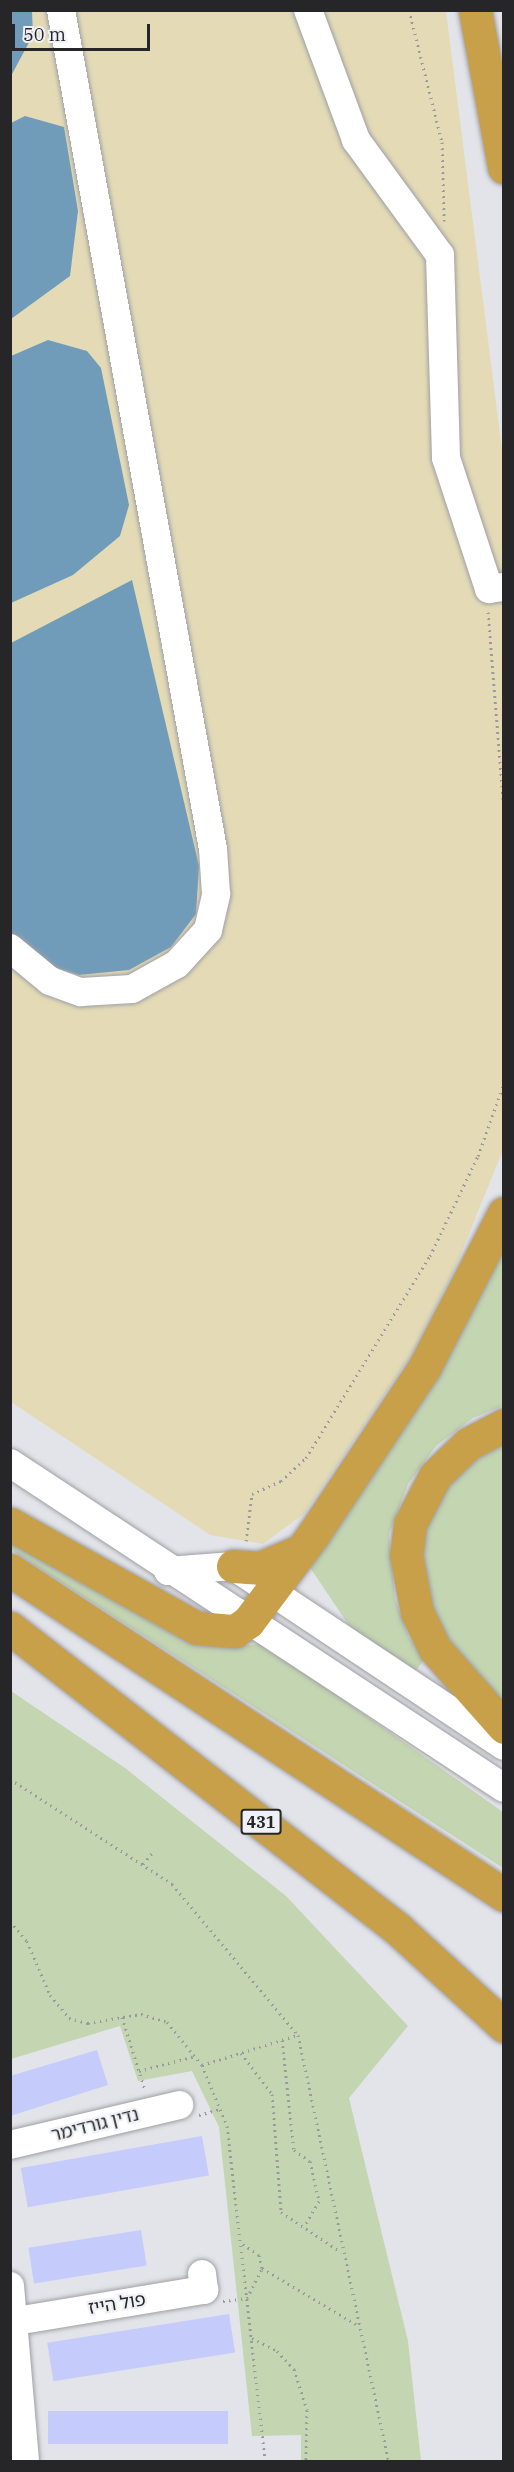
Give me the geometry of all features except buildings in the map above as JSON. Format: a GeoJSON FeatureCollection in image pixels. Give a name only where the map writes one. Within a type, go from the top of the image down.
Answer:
{"type":"FeatureCollection","features":[{"type":"Feature","properties":{"kind":"highway"},"geometry":{"type":"LineString","coordinates":[[475,10],[504,167]]}},
{"type":"Feature","properties":{"kind":"highway"},"geometry":{"type":"LineString","coordinates":[[10,1524],[197,1628],[223,1633],[248,1622],[302,1550],[424,1368],[504,1213]]}},
{"type":"Feature","properties":{"kind":"highway"},"geometry":{"type":"LineString","coordinates":[[504,1425],[468,1444],[435,1476],[410,1524],[406,1555],[417,1612],[435,1649],[504,1727]]}},
{"type":"Feature","properties":{"kind":"highway"},"geometry":{"type":"LineString","coordinates":[[233,1566],[260,1568],[302,1550]]}},
{"type":"Feature","properties":{"kind":"highway"},"geometry":{"type":"LineString","coordinates":[[10,1570],[504,1895]]}},
{"type":"Feature","properties":{"kind":"highway","name":"431"},"geometry":{"type":"LineString","coordinates":[[10,1628],[399,1930],[504,2026]]}},
{"type":"Feature","properties":{"kind":"street"},"geometry":{"type":"LineString","coordinates":[[10,948],[50,981],[81,992],[132,989],[177,964],[208,930],[216,894],[213,849],[61,10]]}},
{"type":"Feature","properties":{"kind":"street"},"geometry":{"type":"LineString","coordinates":[[308,10],[356,140],[440,255],[446,458],[496,588]]}},
{"type":"Feature","properties":{"kind":"street"},"geometry":{"type":"LineString","coordinates":[[10,1463],[168,1571],[504,1788]]}},
{"type":"Feature","properties":{"kind":"street"},"geometry":{"type":"LineString","coordinates":[[168,1571],[233,1566],[504,1746]]}},
{"type":"Feature","properties":{"kind":"street","name":"נדין גורדימר"},"geometry":{"type":"LineString","coordinates":[[10,2145],[179,2104]]}},
{"type":"Feature","properties":{"kind":"street","name":"פול הייז"},"geometry":{"type":"LineString","coordinates":[[16,2321],[204,2290],[202,2274]]}},
{"type":"Feature","properties":{"kind":"street"},"geometry":{"type":"LineString","coordinates":[[10,2286],[16,2321],[25,2462]]}},
{"type":"Feature","properties":{"kind":"path"},"geometry":{"type":"LineString","coordinates":[[409,10],[442,142],[440,255]]}},
{"type":"Feature","properties":{"kind":"path"},"geometry":{"type":"LineString","coordinates":[[496,588],[486,643],[504,810]]}},
{"type":"Feature","properties":{"kind":"path"},"geometry":{"type":"LineString","coordinates":[[233,1566],[246,1540],[252,1494],[281,1481],[306,1458],[430,1256],[478,1156],[504,1083]]}},
{"type":"Feature","properties":{"kind":"path"},"geometry":{"type":"LineString","coordinates":[[10,1779],[172,1884],[298,2035],[342,2253],[389,2462]]}},
{"type":"Feature","properties":{"kind":"path"},"geometry":{"type":"LineString","coordinates":[[143,1864],[153,1852]]}},
{"type":"Feature","properties":{"kind":"path"},"geometry":{"type":"LineString","coordinates":[[10,1921],[27,1941],[50,1995],[69,2018],[88,2023],[141,2014],[167,2022],[202,2066],[227,2126],[265,2462]]}},
{"type":"Feature","properties":{"kind":"path"},"geometry":{"type":"LineString","coordinates":[[122,2017],[151,2110]]}},
{"type":"Feature","properties":{"kind":"path"},"geometry":{"type":"LineString","coordinates":[[202,2066],[298,2035]]}},
{"type":"Feature","properties":{"kind":"path"},"geometry":{"type":"LineString","coordinates":[[282,2040],[294,2150],[310,2161],[319,2201],[304,2227]]}},
{"type":"Feature","properties":{"kind":"path"},"geometry":{"type":"LineString","coordinates":[[242,2053],[272,2094],[281,2212],[342,2253]]}},
{"type":"Feature","properties":{"kind":"path"},"geometry":{"type":"LineString","coordinates":[[139,2071],[196,2056]]}},
{"type":"Feature","properties":{"kind":"path"},"geometry":{"type":"LineString","coordinates":[[241,2243],[259,2255],[262,2268],[247,2298]]}},
{"type":"Feature","properties":{"kind":"path"},"geometry":{"type":"LineString","coordinates":[[262,2268],[359,2326]]}},
{"type":"Feature","properties":{"kind":"path"},"geometry":{"type":"LineString","coordinates":[[252,2338],[277,2351],[294,2368],[307,2410],[306,2462]]}},
{"type":"Feature","properties":{"kind":"green space"},"geometry":{"type":"Polygon","coordinates":[[[503,1250],[503,1406],[473,1418],[436,1446],[408,1484],[389,1534],[395,1599],[409,1637],[425,1659],[413,1674],[352,1630],[307,1563],[431,1384],[503,1250]]]}},
{"type":"Feature","properties":{"kind":"green space"},"geometry":{"type":"Polygon","coordinates":[[[503,1438],[503,1706],[446,1643],[420,1575],[422,1527],[459,1468],[503,1438]]]}},
{"type":"Feature","properties":{"kind":"green space"},"geometry":{"type":"Polygon","coordinates":[[[10,1540],[194,1641],[231,1648],[263,1643],[503,1812],[503,1868],[11,1550],[10,1540]]]}},
{"type":"Feature","properties":{"kind":"green space"},"geometry":{"type":"Polygon","coordinates":[[[11,1691],[125,1768],[286,1896],[408,2026],[349,2098],[408,2341],[421,2461],[301,2461],[301,2435],[252,2436],[219,2127],[192,2071],[138,2081],[120,2026],[11,2059],[11,1691]]]}},
{"type":"Feature","properties":{"kind":"sand"},"geometry":{"type":"Polygon","coordinates":[[[10,11],[446,11],[504,465],[503,1150],[456,1266],[411,1355],[304,1514],[263,1544],[210,1535],[11,1402],[10,11]]]}},
{"type":"Feature","properties":{"kind":"water"},"geometry":{"type":"Polygon","coordinates":[[[11,10],[32,11],[33,35],[11,76],[11,10]]]}},
{"type":"Feature","properties":{"kind":"water"},"geometry":{"type":"Polygon","coordinates":[[[25,116],[64,127],[78,211],[70,276],[11,319],[11,123],[25,116]]]}},
{"type":"Feature","properties":{"kind":"water"},"geometry":{"type":"Polygon","coordinates":[[[48,340],[87,351],[101,368],[129,505],[120,536],[73,575],[11,603],[11,356],[48,340]]]}},
{"type":"Feature","properties":{"kind":"water"},"geometry":{"type":"Polygon","coordinates":[[[132,580],[199,866],[196,914],[171,947],[129,970],[79,975],[45,964],[11,933],[11,643],[132,580]]]}}]}
